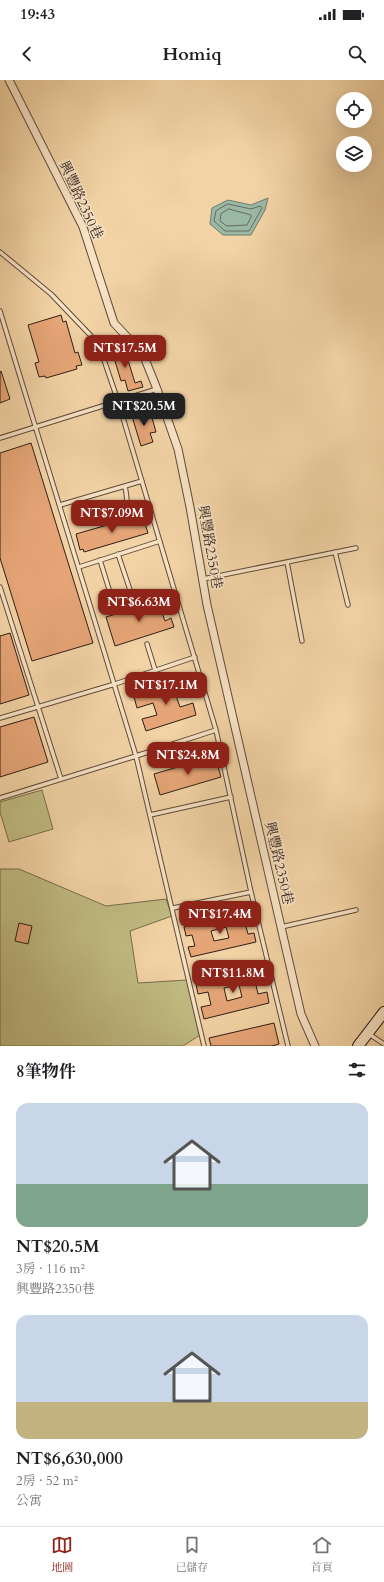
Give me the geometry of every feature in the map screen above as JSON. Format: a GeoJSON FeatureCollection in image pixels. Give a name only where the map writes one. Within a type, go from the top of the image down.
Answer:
{"type":"FeatureCollection","features":[{"type":"Feature","properties":{"kind":"main road"},"geometry":{"type":"LineString","coordinates":[[366,1046],[384,1012]]}},
{"type":"Feature","properties":{"kind":"main road"},"geometry":{"type":"LineString","coordinates":[[358,1046],[384,1023]]}},
{"type":"Feature","properties":{"kind":"street","name":"興豐路2350巷"},"geometry":{"type":"LineString","coordinates":[[9,80],[82,227],[114,323],[143,354],[178,449],[202,579],[280,927],[301,1014],[315,1046]]}},
{"type":"Feature","properties":{"kind":"lane"},"geometry":{"type":"LineString","coordinates":[[0,252],[51,294],[94,339],[104,360],[118,401],[216,730],[251,892],[288,1046]]}},
{"type":"Feature","properties":{"kind":"lane"},"geometry":{"type":"LineString","coordinates":[[0,311],[136,756],[204,1046]]}},
{"type":"Feature","properties":{"kind":"lane"},"geometry":{"type":"LineString","coordinates":[[0,438],[157,389]]}},
{"type":"Feature","properties":{"kind":"lane"},"geometry":{"type":"LineString","coordinates":[[60,505],[142,481]]}},
{"type":"Feature","properties":{"kind":"lane"},"geometry":{"type":"LineString","coordinates":[[77,500],[84,514],[92,521],[98,522],[120,517],[126,509],[127,499],[125,486]]}},
{"type":"Feature","properties":{"kind":"lane"},"geometry":{"type":"LineString","coordinates":[[79,567],[160,541]]}},
{"type":"Feature","properties":{"kind":"lane"},"geometry":{"type":"LineString","coordinates":[[202,579],[356,548]]}},
{"type":"Feature","properties":{"kind":"lane"},"geometry":{"type":"LineString","coordinates":[[335,552],[348,605]]}},
{"type":"Feature","properties":{"kind":"lane"},"geometry":{"type":"LineString","coordinates":[[118,554],[134,602]]}},
{"type":"Feature","properties":{"kind":"lane"},"geometry":{"type":"LineString","coordinates":[[100,560],[112,599]]}},
{"type":"Feature","properties":{"kind":"lane"},"geometry":{"type":"LineString","coordinates":[[287,562],[302,641]]}},
{"type":"Feature","properties":{"kind":"lane"},"geometry":{"type":"LineString","coordinates":[[0,587],[61,779]]}},
{"type":"Feature","properties":{"kind":"lane"},"geometry":{"type":"LineString","coordinates":[[147,644],[155,670]]}},
{"type":"Feature","properties":{"kind":"lane"},"geometry":{"type":"LineString","coordinates":[[0,718],[114,684],[195,656]]}},
{"type":"Feature","properties":{"kind":"lane"},"geometry":{"type":"LineString","coordinates":[[0,798],[216,730]]}},
{"type":"Feature","properties":{"kind":"lane"},"geometry":{"type":"LineString","coordinates":[[150,814],[231,797]]}},
{"type":"Feature","properties":{"kind":"lane"},"geometry":{"type":"LineString","coordinates":[[172,908],[251,892]]}},
{"type":"Feature","properties":{"kind":"lane"},"geometry":{"type":"LineString","coordinates":[[280,927],[356,910]]}},
{"type":"Feature","properties":{"kind":"lane"},"geometry":{"type":"LineString","coordinates":[[371,1035],[384,1044]]}},
{"type":"Feature","properties":{"kind":"shaded area"},"geometry":{"type":"Polygon","coordinates":[[[42,790],[53,829],[9,842],[0,812],[0,802],[42,790]]]}},
{"type":"Feature","properties":{"kind":"shaded area"},"geometry":{"type":"Polygon","coordinates":[[[0,869],[19,869],[106,906],[166,899],[172,916],[130,931],[138,983],[187,980],[200,1035],[183,1046],[0,1046],[0,869]]]}},
{"type":"Feature","properties":{"kind":"water"},"geometry":{"type":"Polygon","coordinates":[[[268,198],[265,210],[251,235],[223,235],[210,224],[212,208],[228,200],[251,205],[268,198]]]}},
{"type":"Feature","properties":{"kind":"building"},"geometry":{"type":"Polygon","coordinates":[[[61,315],[63,322],[66,321],[75,353],[78,352],[82,365],[76,366],[77,369],[46,378],[45,376],[39,377],[35,363],[39,362],[28,325],[61,315]]]}},
{"type":"Feature","properties":{"kind":"building"},"geometry":{"type":"Polygon","coordinates":[[[124,347],[135,383],[141,381],[143,387],[128,391],[125,380],[121,381],[112,351],[124,347]]]}},
{"type":"Feature","properties":{"kind":"building"},"geometry":{"type":"Polygon","coordinates":[[[1,371],[10,399],[0,403],[0,372],[1,371]]]}},
{"type":"Feature","properties":{"kind":"building"},"geometry":{"type":"Polygon","coordinates":[[[142,410],[144,416],[151,414],[156,432],[150,433],[153,442],[141,446],[131,413],[142,410]]]}},
{"type":"Feature","properties":{"kind":"building"},"geometry":{"type":"Polygon","coordinates":[[[31,443],[93,643],[32,661],[0,558],[0,453],[31,443]]]}},
{"type":"Feature","properties":{"kind":"building"},"geometry":{"type":"Polygon","coordinates":[[[142,515],[148,533],[84,552],[83,549],[80,550],[76,534],[142,515]]]}},
{"type":"Feature","properties":{"kind":"building"},"geometry":{"type":"Polygon","coordinates":[[[165,599],[168,608],[161,610],[165,621],[171,618],[174,627],[115,646],[106,617],[165,599]]]}},
{"type":"Feature","properties":{"kind":"building"},"geometry":{"type":"Polygon","coordinates":[[[10,633],[29,695],[0,704],[0,636],[10,633]]]}},
{"type":"Feature","properties":{"kind":"building"},"geometry":{"type":"Polygon","coordinates":[[[186,681],[189,692],[176,696],[180,707],[193,703],[196,715],[146,731],[142,719],[157,715],[153,703],[137,708],[134,697],[186,681]]]}},
{"type":"Feature","properties":{"kind":"building"},"geometry":{"type":"Polygon","coordinates":[[[34,717],[48,762],[0,777],[0,727],[34,717]]]}},
{"type":"Feature","properties":{"kind":"building"},"geometry":{"type":"Polygon","coordinates":[[[215,756],[221,777],[160,795],[154,774],[215,756]]]}},
{"type":"Feature","properties":{"kind":"building"},"geometry":{"type":"Polygon","coordinates":[[[249,912],[251,921],[245,923],[248,934],[254,933],[256,942],[191,957],[188,947],[195,946],[192,935],[186,936],[184,927],[249,912]],[[226,927],[211,931],[214,941],[229,938],[226,927]]]}},
{"type":"Feature","properties":{"kind":"building"},"geometry":{"type":"Polygon","coordinates":[[[19,923],[32,926],[28,944],[15,941],[19,923]]]}},
{"type":"Feature","properties":{"kind":"building"},"geometry":{"type":"Polygon","coordinates":[[[261,968],[263,979],[255,981],[258,994],[267,992],[269,1003],[204,1019],[201,1007],[211,1005],[208,992],[198,994],[196,984],[261,968]],[[239,985],[224,988],[227,1001],[242,997],[239,985]]]}},
{"type":"Feature","properties":{"kind":"building"},"geometry":{"type":"Polygon","coordinates":[[[274,1023],[279,1044],[272,1046],[211,1046],[209,1038],[274,1023]]]}}]}
